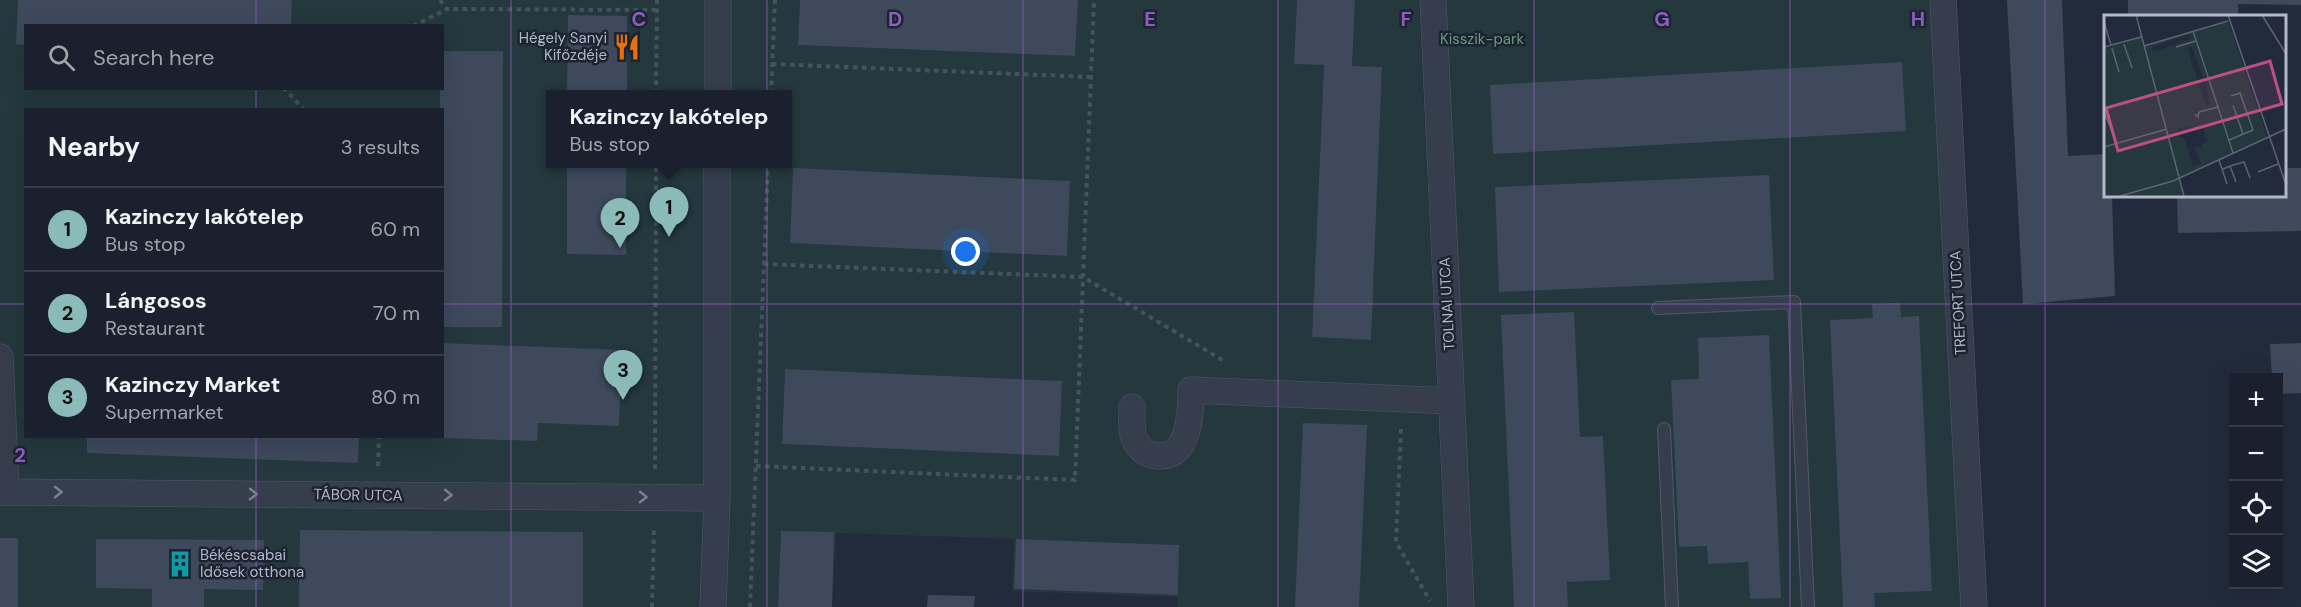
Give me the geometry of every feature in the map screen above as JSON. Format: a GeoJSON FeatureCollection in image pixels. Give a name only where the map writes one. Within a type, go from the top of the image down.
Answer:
{"type":"FeatureCollection","features":[{"type":"Feature","properties":{"kind":"street"},"geometry":{"type":"LineString","coordinates":[[718,0],[718,90]]}},
{"type":"Feature","properties":{"kind":"street","name":"TOLNAI UTCA"},"geometry":{"type":"LineString","coordinates":[[1433,0],[1461,607]]}},
{"type":"Feature","properties":{"kind":"street","name":"TREFORT UTCA"},"geometry":{"type":"LineString","coordinates":[[1943,0],[1974,607]]}},
{"type":"Feature","properties":{"kind":"street"},"geometry":{"type":"LineString","coordinates":[[713,607],[717,498],[717,168]]}},
{"type":"Feature","properties":{"kind":"street"},"geometry":{"type":"LineString","coordinates":[[0,357],[3,492]]}},
{"type":"Feature","properties":{"kind":"street"},"geometry":{"type":"LineString","coordinates":[[1132,407],[1132,429],[1136,443],[1148,455],[1166,456],[1176,451],[1183,443],[1191,390],[1452,401]]}},
{"type":"Feature","properties":{"kind":"street","name":"TÁBOR UTCA"},"geometry":{"type":"LineString","coordinates":[[3,492],[717,498]]}},
{"type":"Feature","properties":{"kind":"lane"},"geometry":{"type":"LineString","coordinates":[[1658,308],[1794,302],[1808,607]]}},
{"type":"Feature","properties":{"kind":"lane"},"geometry":{"type":"LineString","coordinates":[[1664,429],[1672,607]]}},
{"type":"Feature","properties":{"kind":"path"},"geometry":{"type":"LineString","coordinates":[[440,0],[447,9]]}},
{"type":"Feature","properties":{"kind":"path"},"geometry":{"type":"LineString","coordinates":[[656,90],[657,0]]}},
{"type":"Feature","properties":{"kind":"path"},"geometry":{"type":"LineString","coordinates":[[771,90],[775,0]]}},
{"type":"Feature","properties":{"kind":"path"},"geometry":{"type":"LineString","coordinates":[[756,466],[1075,480],[1094,0]]}},
{"type":"Feature","properties":{"kind":"path"},"geometry":{"type":"LineString","coordinates":[[417,24],[447,9],[657,10]]}},
{"type":"Feature","properties":{"kind":"path"},"geometry":{"type":"LineString","coordinates":[[772,64],[1091,77]]}},
{"type":"Feature","properties":{"kind":"path"},"geometry":{"type":"LineString","coordinates":[[285,90],[302,108]]}},
{"type":"Feature","properties":{"kind":"path"},"geometry":{"type":"LineString","coordinates":[[651,607],[655,497],[656,168]]}},
{"type":"Feature","properties":{"kind":"path"},"geometry":{"type":"LineString","coordinates":[[750,607],[768,168]]}},
{"type":"Feature","properties":{"kind":"path"},"geometry":{"type":"LineString","coordinates":[[764,264],[1083,277],[1227,363]]}},
{"type":"Feature","properties":{"kind":"path"},"geometry":{"type":"LineString","coordinates":[[1402,399],[1396,542],[1433,607]]}},
{"type":"Feature","properties":{"kind":"path"},"geometry":{"type":"LineString","coordinates":[[378,468],[379,438]]}},
{"type":"Feature","properties":{"kind":"green space"},"geometry":{"type":"Polygon","coordinates":[[[0,0],[710,0],[710,90],[546,90],[546,168],[710,168],[709,493],[0,486],[0,0]]]}},
{"type":"Feature","properties":{"kind":"green space"},"geometry":{"type":"Polygon","coordinates":[[[724,0],[800,0],[798,45],[1075,56],[1078,0],[1297,0],[1294,63],[1324,65],[1312,337],[1370,340],[1382,68],[1352,66],[1355,0],[1419,0],[1447,607],[1178,607],[1177,597],[1012,591],[1014,539],[836,533],[832,607],[834,533],[781,531],[778,607],[718,607],[723,168],[792,168],[792,90],[724,90],[724,0]],[[793,169],[790,243],[1067,255],[1070,181],[793,169]],[[785,369],[782,444],[1059,456],[1062,381],[785,369]],[[1016,539],[1014,589],[1178,595],[1179,545],[1016,539]]]}},
{"type":"Feature","properties":{"kind":"green space","name":"Kisszik-park"},"geometry":{"type":"Polygon","coordinates":[[[1440,0],[1935,0],[1966,607],[1466,607],[1440,0]]]}},
{"type":"Feature","properties":{"kind":"green space"},"geometry":{"type":"Polygon","coordinates":[[[0,496],[711,503],[709,607],[0,607],[0,496]]]}},
{"type":"Feature","properties":{"kind":"building"},"geometry":{"type":"Polygon","coordinates":[[[18,0],[292,0],[291,24],[24,24],[24,45],[16,44],[18,0]]]}},
{"type":"Feature","properties":{"kind":"building"},"geometry":{"type":"Polygon","coordinates":[[[800,0],[1078,0],[1075,56],[798,45],[800,0]]]}},
{"type":"Feature","properties":{"kind":"building"},"geometry":{"type":"Polygon","coordinates":[[[1297,0],[1355,0],[1352,66],[1382,67],[1371,340],[1312,337],[1324,65],[1294,64],[1297,0]]]}},
{"type":"Feature","properties":{"kind":"building"},"geometry":{"type":"Polygon","coordinates":[[[2007,0],[2062,0],[2068,156],[2104,154],[2104,196],[2112,196],[2115,296],[2023,304],[2007,0]]]}},
{"type":"Feature","properties":{"kind":"building"},"geometry":{"type":"Polygon","coordinates":[[[2128,0],[2301,0],[2301,5],[2238,4],[2238,15],[2128,15],[2128,0]]]}},
{"type":"Feature","properties":{"kind":"building"},"geometry":{"type":"Polygon","coordinates":[[[568,15],[627,16],[627,90],[567,90],[568,15]]]}},
{"type":"Feature","properties":{"kind":"building"},"geometry":{"type":"Polygon","coordinates":[[[444,51],[503,51],[502,327],[444,327],[444,108],[440,108],[440,90],[444,90],[444,51]]]}},
{"type":"Feature","properties":{"kind":"building"},"geometry":{"type":"Polygon","coordinates":[[[1902,62],[1906,131],[1493,154],[1490,85],[1902,62]]]}},
{"type":"Feature","properties":{"kind":"building"},"geometry":{"type":"Polygon","coordinates":[[[567,168],[626,168],[626,255],[567,254],[567,168]]]}},
{"type":"Feature","properties":{"kind":"building"},"geometry":{"type":"Polygon","coordinates":[[[793,168],[1070,181],[1067,256],[790,243],[793,168]]]}},
{"type":"Feature","properties":{"kind":"building"},"geometry":{"type":"Polygon","coordinates":[[[2286,168],[2301,168],[2301,231],[2178,233],[2177,196],[2286,196],[2286,168]]]}},
{"type":"Feature","properties":{"kind":"building"},"geometry":{"type":"Polygon","coordinates":[[[1769,175],[1774,280],[1499,292],[1495,187],[1769,175]]]}},
{"type":"Feature","properties":{"kind":"building"},"geometry":{"type":"Polygon","coordinates":[[[1900,303],[1901,317],[1919,316],[1932,591],[1874,593],[1875,607],[1843,607],[1830,320],[1873,318],[1872,304],[1900,303]]]}},
{"type":"Feature","properties":{"kind":"building"},"geometry":{"type":"Polygon","coordinates":[[[1574,312],[1580,437],[1603,436],[1610,580],[1567,582],[1568,607],[1514,607],[1501,315],[1574,312]]]}},
{"type":"Feature","properties":{"kind":"building"},"geometry":{"type":"Polygon","coordinates":[[[1769,335],[1781,598],[1750,599],[1748,562],[1708,564],[1707,546],[1679,547],[1671,380],[1699,379],[1698,338],[1769,335]]]}},
{"type":"Feature","properties":{"kind":"building"},"geometry":{"type":"Polygon","coordinates":[[[444,343],[622,350],[619,426],[538,423],[537,441],[442,438],[444,438],[444,343]]]}},
{"type":"Feature","properties":{"kind":"building"},"geometry":{"type":"Polygon","coordinates":[[[2301,343],[2301,393],[2283,394],[2283,373],[2272,373],[2270,344],[2301,343]]]}},
{"type":"Feature","properties":{"kind":"building"},"geometry":{"type":"Polygon","coordinates":[[[785,369],[1062,381],[1059,456],[782,444],[785,369]]]}},
{"type":"Feature","properties":{"kind":"building"},"geometry":{"type":"Polygon","coordinates":[[[1303,423],[1367,425],[1359,607],[1295,607],[1303,423]]]}},
{"type":"Feature","properties":{"kind":"building"},"geometry":{"type":"Polygon","coordinates":[[[87,438],[359,438],[358,463],[87,453],[87,438]]]}},
{"type":"Feature","properties":{"kind":"building"},"geometry":{"type":"Polygon","coordinates":[[[300,530],[583,532],[583,607],[299,607],[300,530]]]}},
{"type":"Feature","properties":{"kind":"building"},"geometry":{"type":"Polygon","coordinates":[[[781,531],[834,532],[832,607],[778,607],[781,531]]]}},
{"type":"Feature","properties":{"kind":"building"},"geometry":{"type":"Polygon","coordinates":[[[0,538],[18,538],[18,607],[0,607],[0,538]]]}},
{"type":"Feature","properties":{"kind":"building","name":"Békéscsabai Idősek otthona"},"geometry":{"type":"Polygon","coordinates":[[[96,539],[264,540],[263,590],[204,589],[204,607],[152,607],[152,589],[96,588],[96,539]]]}},
{"type":"Feature","properties":{"kind":"building"},"geometry":{"type":"Polygon","coordinates":[[[1016,539],[1179,545],[1178,595],[1014,589],[1016,539]]]}},
{"type":"Feature","properties":{"kind":"building"},"geometry":{"type":"Polygon","coordinates":[[[928,595],[975,596],[974,607],[927,607],[928,595]]]}},
{"type":"Feature","properties":{"kind":"place","name":"Hégely Sanyi Kifőzdéje"},"geometry":{"type":"Point","coordinates":[627,47]}},
{"type":"Feature","properties":{"kind":"place","name":"Kazinczy lakótelep"},"geometry":{"type":"Point","coordinates":[669,237]}},
{"type":"Feature","properties":{"kind":"place","name":"Lángosos"},"geometry":{"type":"Point","coordinates":[620,248]}},
{"type":"Feature","properties":{"kind":"place","name":"Kazinczy Market"},"geometry":{"type":"Point","coordinates":[623,400]}},
{"type":"Feature","properties":{"kind":"place","name":"Békéscsabai Idősek otthona"},"geometry":{"type":"Point","coordinates":[180,564]}}]}
